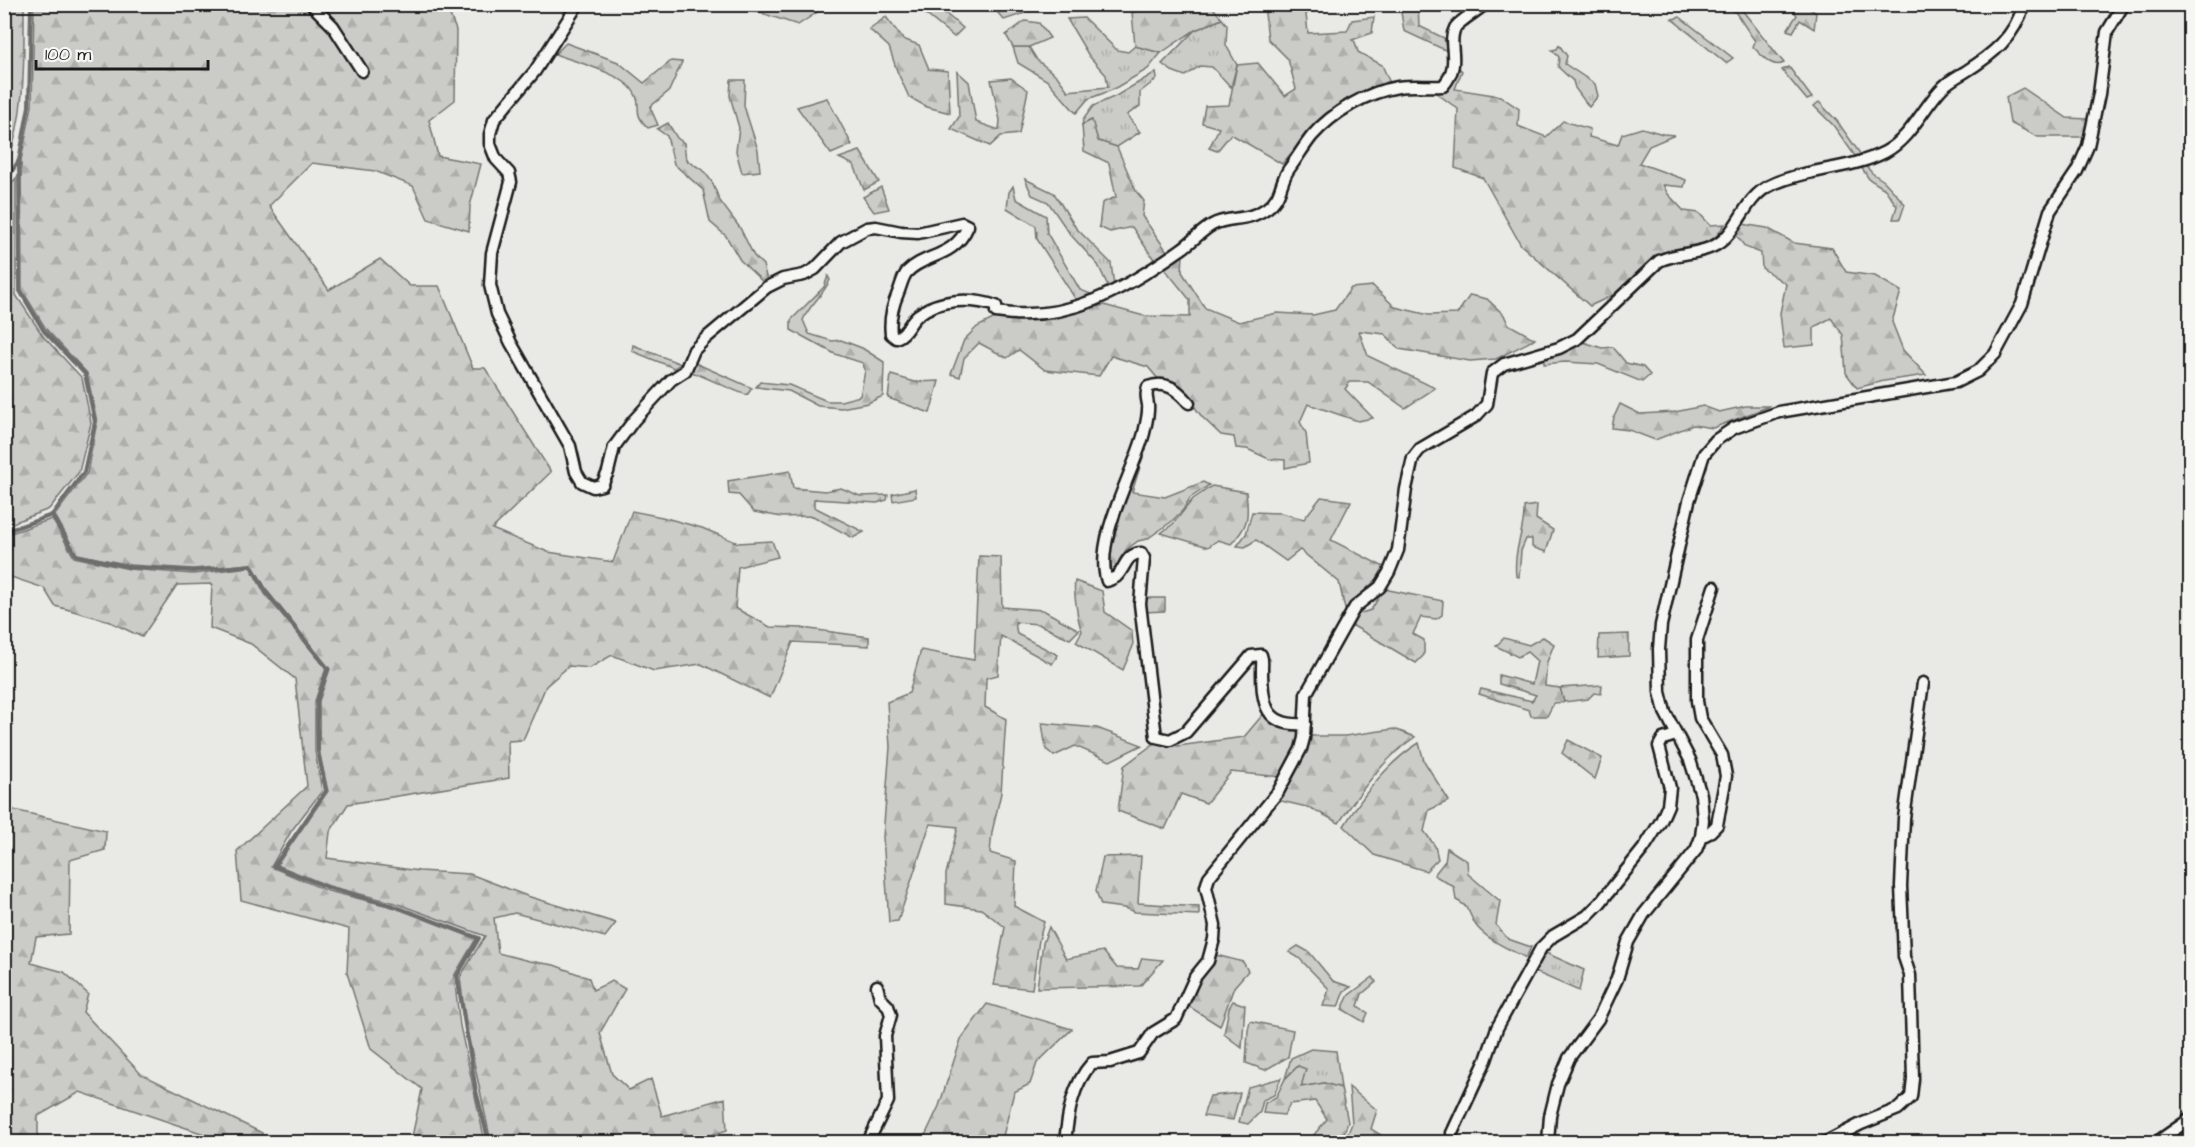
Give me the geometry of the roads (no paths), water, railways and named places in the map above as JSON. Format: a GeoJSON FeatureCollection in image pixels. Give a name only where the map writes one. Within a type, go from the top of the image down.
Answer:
{"type":"FeatureCollection","features":[{"type":"Feature","properties":{"kind":"street"},"geometry":{"type":"LineString","coordinates":[[311,4],[333,26],[362,71]]}},
{"type":"Feature","properties":{"kind":"street"},"geometry":{"type":"LineString","coordinates":[[578,4],[535,71],[494,120],[490,144],[496,159],[509,173],[511,182],[492,253],[490,285],[497,314],[570,446],[576,472],[582,482],[593,487],[602,484],[608,472],[614,447],[624,433],[658,392],[685,371],[694,350],[705,338],[767,287],[783,279],[804,275],[815,269],[832,249],[851,235],[876,227],[918,233],[962,223],[968,226],[964,235],[941,255],[911,268],[904,275],[891,307],[891,334],[896,338],[903,335],[919,315],[941,303],[963,301],[986,303],[996,306],[996,312],[1027,314],[1077,307],[1105,297],[1130,285],[1210,226],[1220,221],[1251,217],[1268,207],[1278,197],[1286,173],[1312,135],[1334,116],[1382,91],[1400,87],[1443,86],[1451,77],[1454,66],[1453,36],[1456,27],[1485,4]]}},
{"type":"Feature","properties":{"kind":"street"},"geometry":{"type":"LineString","coordinates":[[1065,1143],[1068,1114],[1080,1076],[1092,1063],[1110,1062],[1139,1053],[1153,1033],[1176,1019],[1195,977],[1208,961],[1215,925],[1206,887],[1209,877],[1278,792],[1301,749],[1306,694],[1355,608],[1380,587],[1398,550],[1406,489],[1413,458],[1420,449],[1476,416],[1487,404],[1492,373],[1504,364],[1559,348],[1577,339],[1659,261],[1670,256],[1717,245],[1726,236],[1750,201],[1764,189],[1786,177],[1827,170],[1886,151],[1917,122],[1942,88],[1996,51],[2012,32],[2024,4]]}},
{"type":"Feature","properties":{"kind":"street"},"geometry":{"type":"LineString","coordinates":[[1548,1143],[1550,1116],[1558,1084],[1569,1058],[1598,1019],[1617,979],[1628,942],[1644,914],[1696,850],[1701,837],[1703,820],[1701,795],[1690,760],[1665,712],[1660,692],[1659,649],[1661,626],[1689,501],[1704,454],[1716,440],[1734,428],[1779,412],[1956,382],[1978,371],[1995,354],[2022,304],[2050,211],[2077,171],[2088,146],[2098,105],[2107,32],[2124,4]]}},
{"type":"Feature","properties":{"kind":"street"},"geometry":{"type":"LineString","coordinates":[[1189,403],[1176,388],[1156,384],[1148,387],[1145,395],[1148,403],[1145,428],[1108,533],[1106,553],[1107,581],[1116,577],[1127,559],[1134,553],[1141,553],[1144,558],[1140,604],[1156,737],[1170,740],[1186,732],[1247,661],[1257,654],[1263,659],[1265,696],[1270,714],[1278,721],[1294,724],[1305,723]]}},
{"type":"Feature","properties":{"kind":"street"},"geometry":{"type":"LineString","coordinates":[[1701,837],[1717,825],[1726,776],[1722,755],[1700,718],[1697,701],[1697,640],[1714,586]]}},
{"type":"Feature","properties":{"kind":"street"},"geometry":{"type":"LineString","coordinates":[[1826,1143],[1861,1124],[1898,1109],[1911,1097],[1913,1079],[1910,975],[1904,957],[1901,886],[1904,818],[1923,683]]}},
{"type":"Feature","properties":{"kind":"street"},"geometry":{"type":"LineString","coordinates":[[1452,1133],[1486,1060],[1497,1028],[1541,948],[1553,936],[1587,916],[1600,903],[1644,848],[1661,821],[1668,805],[1671,788],[1659,746],[1663,739],[1676,735]]}},
{"type":"Feature","properties":{"kind":"street"},"geometry":{"type":"LineString","coordinates":[[868,1143],[888,1101],[885,1036],[891,1015],[888,1006],[880,998],[876,986]]}},
{"type":"Feature","properties":{"kind":"street"},"geometry":{"type":"LineString","coordinates":[[2157,1143],[2190,1119]]}},
{"type":"Feature","properties":{"kind":"waterway"},"geometry":{"type":"LineString","coordinates":[[4,184],[19,160],[29,106],[31,4]]}},
{"type":"Feature","properties":{"kind":"waterway"},"geometry":{"type":"LineString","coordinates":[[4,532],[52,515],[84,472],[95,422],[85,374],[44,331],[20,291],[19,160]]}},
{"type":"Feature","properties":{"kind":"waterway"},"geometry":{"type":"LineString","coordinates":[[52,515],[76,555],[130,567],[193,571],[251,565],[267,593],[328,669],[317,701],[318,751],[326,791],[274,866],[329,888],[394,906],[479,938],[457,976],[476,1091],[489,1142]]}}]}
